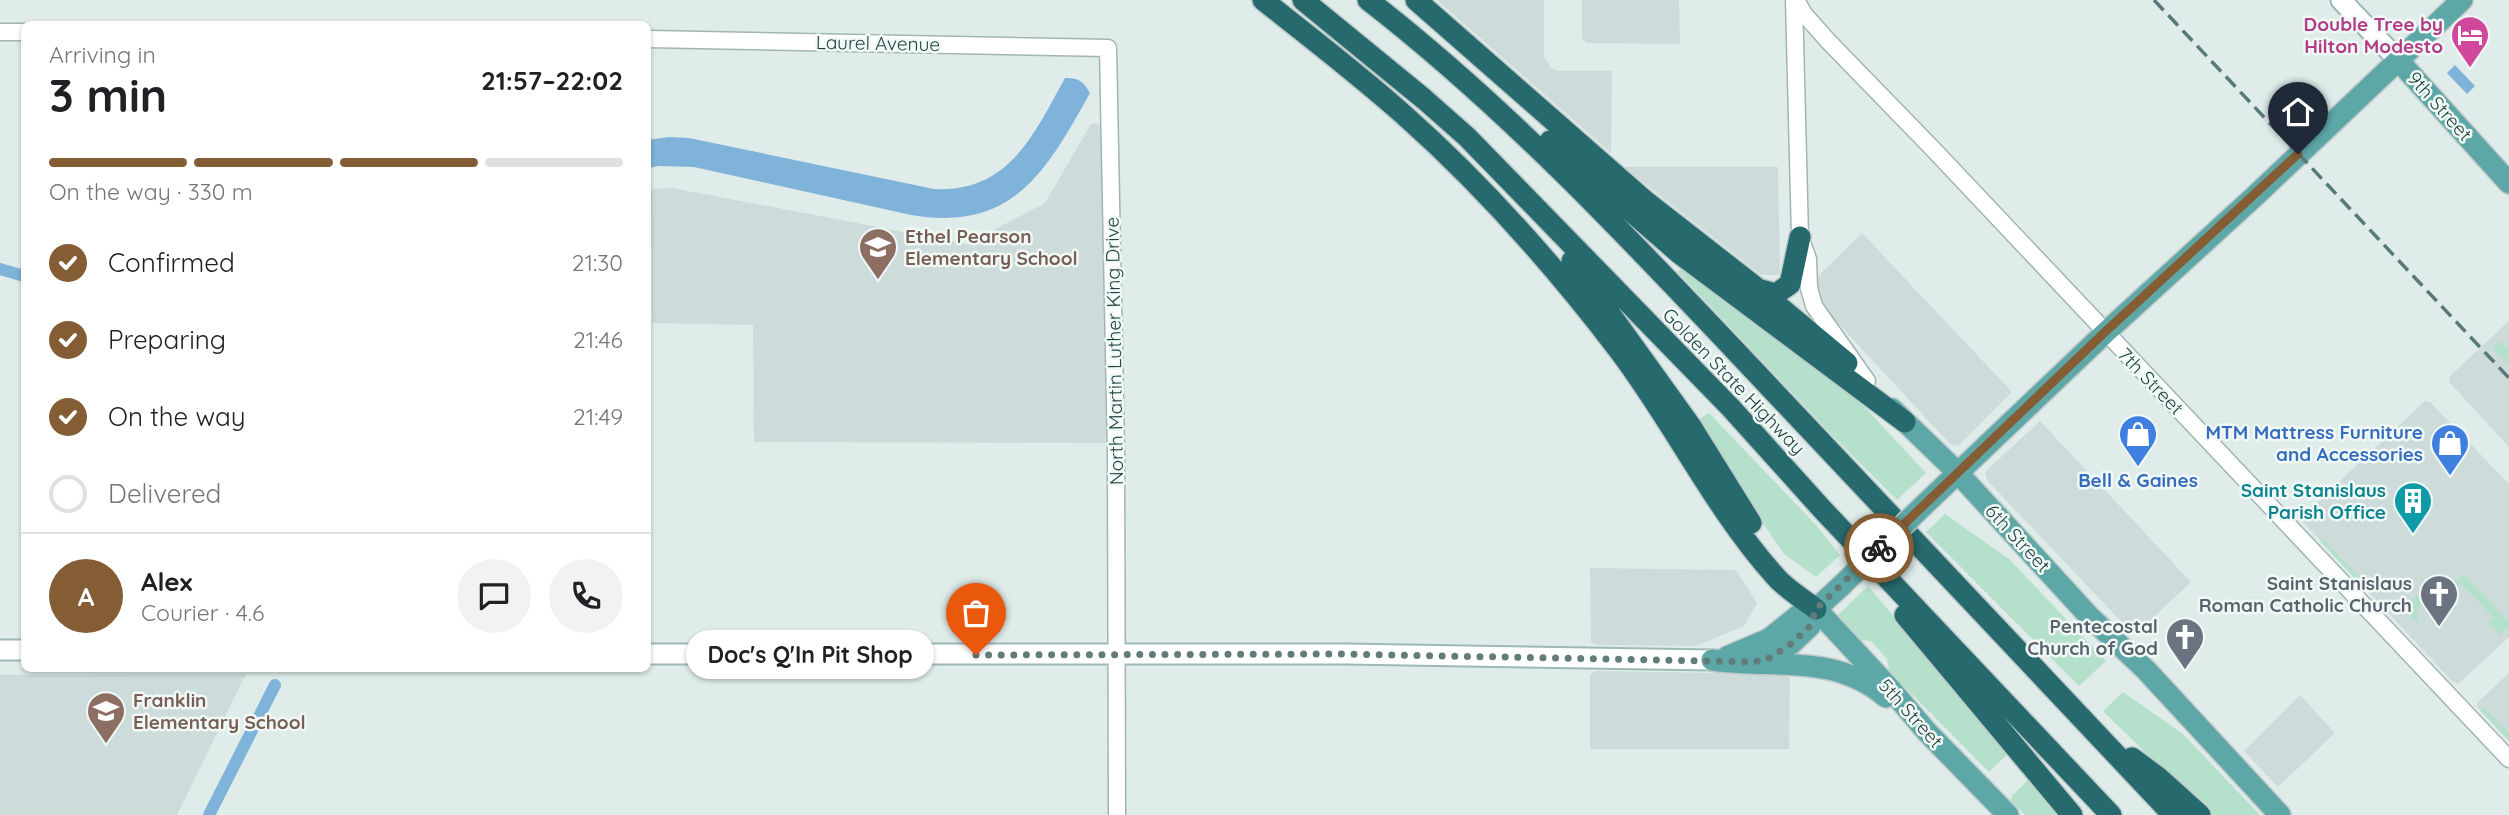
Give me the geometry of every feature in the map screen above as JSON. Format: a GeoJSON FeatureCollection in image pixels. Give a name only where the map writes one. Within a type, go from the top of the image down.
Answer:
{"type":"FeatureCollection","features":[{"type":"Feature","properties":{"kind":"highway"},"geometry":{"type":"LineString","coordinates":[[1263,0],[1404,115],[1523,232],[1558,271],[1620,352],[1755,551],[1776,578],[1816,609]]}},
{"type":"Feature","properties":{"kind":"highway","name":"Golden State Highway"},"geometry":{"type":"LineString","coordinates":[[1303,0],[1467,137],[1731,408],[1822,509],[2111,815]]}},
{"type":"Feature","properties":{"kind":"highway","name":"Golden State Highway"},"geometry":{"type":"LineString","coordinates":[[1367,0],[1449,65],[1540,149],[1680,293],[2174,815]]}},
{"type":"Feature","properties":{"kind":"highway"},"geometry":{"type":"LineString","coordinates":[[1378,0],[1422,27],[1450,50],[1679,253],[1905,422]]}},
{"type":"Feature","properties":{"kind":"highway"},"geometry":{"type":"LineString","coordinates":[[1416,0],[1644,200],[1758,289],[1867,380]]}},
{"type":"Feature","properties":{"kind":"highway"},"geometry":{"type":"LineString","coordinates":[[1525,197],[1663,386],[1763,543],[1786,575],[1816,609]]}},
{"type":"Feature","properties":{"kind":"highway"},"geometry":{"type":"LineString","coordinates":[[1758,289],[1776,293],[1790,284],[1800,237]]}},
{"type":"Feature","properties":{"kind":"highway"},"geometry":{"type":"LineString","coordinates":[[1822,509],[1936,653],[2073,815]]}},
{"type":"Feature","properties":{"kind":"highway"},"geometry":{"type":"LineString","coordinates":[[2094,729],[2159,778],[2200,815]]}},
{"type":"Feature","properties":{"kind":"main road","name":"9th Street"},"geometry":{"type":"LineString","coordinates":[[2341,0],[2509,183]]}},
{"type":"Feature","properties":{"kind":"main road"},"geometry":{"type":"LineString","coordinates":[[1712,660],[1756,646],[1784,629],[1799,615],[1816,609],[2105,332],[2462,0]]}},
{"type":"Feature","properties":{"kind":"main road","name":"6th Street"},"geometry":{"type":"LineString","coordinates":[[1867,380],[1905,422],[1957,472],[2089,616],[2146,670],[2280,815]]}},
{"type":"Feature","properties":{"kind":"main road"},"geometry":{"type":"LineString","coordinates":[[1754,662],[1769,658],[1791,644],[1810,626],[1816,609]]}},
{"type":"Feature","properties":{"kind":"main road","name":"5th Street"},"geometry":{"type":"LineString","coordinates":[[1816,609],[1894,692],[1927,732],[2008,815]]}},
{"type":"Feature","properties":{"kind":"main road"},"geometry":{"type":"LineString","coordinates":[[0,650],[21,650]]}},
{"type":"Feature","properties":{"kind":"main road"},"geometry":{"type":"LineString","coordinates":[[651,654],[1346,654],[1754,662],[1829,668],[1851,674],[1874,687],[1927,732]]}},
{"type":"Feature","properties":{"kind":"street","name":"6th Street"},"geometry":{"type":"LineString","coordinates":[[1795,0],[1800,237],[1808,259],[1809,288],[1814,306],[1867,380]]}},
{"type":"Feature","properties":{"kind":"street","name":"7th Street"},"geometry":{"type":"LineString","coordinates":[[1795,0],[1829,42],[2509,759]]}},
{"type":"Feature","properties":{"kind":"street"},"geometry":{"type":"LineString","coordinates":[[0,32],[21,32]]}},
{"type":"Feature","properties":{"kind":"street","name":"Laurel Avenue"},"geometry":{"type":"LineString","coordinates":[[651,39],[1108,48]]}},
{"type":"Feature","properties":{"kind":"street","name":"North Martin Luther King Drive"},"geometry":{"type":"LineString","coordinates":[[1108,48],[1118,654],[1117,815]]}},
{"type":"Feature","properties":{"kind":"shaded area"},"geometry":{"type":"Polygon","coordinates":[[[1437,0],[1544,0],[1544,57],[1551,68],[1558,71],[1612,71],[1611,153],[1437,0]]]}},
{"type":"Feature","properties":{"kind":"shaded area"},"geometry":{"type":"Polygon","coordinates":[[[1582,0],[1679,0],[1680,44],[1587,43],[1582,39],[1582,0]]]}},
{"type":"Feature","properties":{"kind":"shaded area","name":"Ethel Pearson Elementary School"},"geometry":{"type":"Polygon","coordinates":[[[1104,123],[1106,443],[754,442],[753,325],[652,323],[651,189],[672,188],[967,244],[1045,203],[1091,124],[1104,123]]]}},
{"type":"Feature","properties":{"kind":"shaded area"},"geometry":{"type":"Polygon","coordinates":[[[1624,167],[1778,167],[1780,275],[1761,275],[1624,167]]]}},
{"type":"Feature","properties":{"kind":"shaded area"},"geometry":{"type":"Polygon","coordinates":[[[1862,233],[2012,392],[1958,446],[1951,445],[1822,306],[1816,289],[1819,275],[1862,233]]]}},
{"type":"Feature","properties":{"kind":"shaded area"},"geometry":{"type":"Polygon","coordinates":[[[2509,321],[2509,447],[2449,382],[2451,375],[2509,321]]]}},
{"type":"Feature","properties":{"kind":"shaded area"},"geometry":{"type":"Polygon","coordinates":[[[2425,401],[2430,402],[2509,484],[2509,637],[2458,684],[2452,681],[2302,521],[2305,514],[2425,401]]]}},
{"type":"Feature","properties":{"kind":"shaded area"},"geometry":{"type":"Polygon","coordinates":[[[2040,421],[2191,582],[2139,631],[2129,630],[1987,480],[1985,472],[2040,421]]]}},
{"type":"Feature","properties":{"kind":"shaded area"},"geometry":{"type":"Polygon","coordinates":[[[1590,568],[1736,570],[1757,603],[1744,626],[1696,646],[1595,645],[1591,642],[1590,568]]]}},
{"type":"Feature","properties":{"kind":"shaded area"},"geometry":{"type":"Polygon","coordinates":[[[1595,671],[1783,674],[1790,678],[1789,749],[1590,749],[1590,675],[1595,671]]]}},
{"type":"Feature","properties":{"kind":"shaded area"},"geometry":{"type":"Polygon","coordinates":[[[2509,673],[2509,741],[2477,707],[2477,703],[2509,673]]]}},
{"type":"Feature","properties":{"kind":"shaded area","name":"Franklin Elementary School"},"geometry":{"type":"Polygon","coordinates":[[[246,674],[177,815],[0,815],[0,675],[246,674]]]}},
{"type":"Feature","properties":{"kind":"shaded area"},"geometry":{"type":"Polygon","coordinates":[[[2300,695],[2335,733],[2278,787],[2244,751],[2300,695]]]}},
{"type":"Feature","properties":{"kind":"green space"},"geometry":{"type":"Polygon","coordinates":[[[1684,265],[1845,386],[1926,473],[1897,500],[1678,272],[1684,265]]]}},
{"type":"Feature","properties":{"kind":"green space"},"geometry":{"type":"Polygon","coordinates":[[[2500,341],[2509,350],[2509,366],[2492,348],[2500,341]]]}},
{"type":"Feature","properties":{"kind":"green space"},"geometry":{"type":"Polygon","coordinates":[[[1709,413],[1816,525],[1840,555],[1816,577],[1784,554],[1749,503],[1698,420],[1709,413]]]}},
{"type":"Feature","properties":{"kind":"green space"},"geometry":{"type":"Polygon","coordinates":[[[1945,514],[2009,559],[2106,661],[2079,686],[1926,532],[1945,514]]]}},
{"type":"Feature","properties":{"kind":"green space"},"geometry":{"type":"Polygon","coordinates":[[[2323,539],[2364,582],[2361,585],[2320,541],[2323,539]]]}},
{"type":"Feature","properties":{"kind":"green space"},"geometry":{"type":"Polygon","coordinates":[[[2464,574],[2509,622],[2509,626],[2500,635],[2488,623],[2493,619],[2491,615],[2461,584],[2455,589],[2450,585],[2442,593],[2463,619],[2437,591],[2464,574]]]}},
{"type":"Feature","properties":{"kind":"green space"},"geometry":{"type":"Polygon","coordinates":[[[1868,586],[2009,753],[1989,772],[1889,671],[1887,659],[1871,641],[1858,640],[1837,616],[1868,586]]]}},
{"type":"Feature","properties":{"kind":"green space"},"geometry":{"type":"Polygon","coordinates":[[[2416,596],[2434,606],[2419,606],[2416,614],[2419,619],[2416,622],[2402,608],[2416,596]]]}},
{"type":"Feature","properties":{"kind":"green space"},"geometry":{"type":"Polygon","coordinates":[[[2123,692],[2183,734],[2260,815],[2209,815],[2103,711],[2123,692]]]}},
{"type":"Feature","properties":{"kind":"green space"},"geometry":{"type":"Polygon","coordinates":[[[2484,707],[2509,733],[2509,741],[2480,710],[2484,707]]]}},
{"type":"Feature","properties":{"kind":"green space"},"geometry":{"type":"Polygon","coordinates":[[[2031,777],[2063,815],[2025,815],[2011,800],[2031,777]]]}},
{"type":"Feature","properties":{"kind":"water"},"geometry":{"type":"Polygon","coordinates":[[[2455,65],[2475,86],[2467,94],[2447,73],[2455,65]]]}},
{"type":"Feature","properties":{"kind":"water"},"geometry":{"type":"Polygon","coordinates":[[[1065,78],[1080,81],[1090,93],[1058,148],[1022,190],[1001,205],[976,214],[946,218],[911,215],[694,167],[651,167],[651,140],[689,138],[934,189],[960,188],[982,181],[1000,170],[1016,156],[1042,120],[1065,78]]]}},
{"type":"Feature","properties":{"kind":"waterway"},"geometry":{"type":"LineString","coordinates":[[0,269],[21,275]]}},
{"type":"Feature","properties":{"kind":"waterway"},"geometry":{"type":"LineString","coordinates":[[209,815],[275,685]]}},
{"type":"Feature","properties":{"kind":"railway"},"geometry":{"type":"LineString","coordinates":[[2154,0],[2509,378]]}},
{"type":"Feature","properties":{"kind":"way so far"},"geometry":{"type":"LineString","coordinates":[[976,655],[1346,654],[1754,662],[1769,658],[1791,644],[1810,626],[1816,609],[1879,548]]}},
{"type":"Feature","properties":{"kind":"place","name":"Double Tree by Hilton Modesto"},"geometry":{"type":"Point","coordinates":[2470,69]}},
{"type":"Feature","properties":{"kind":"place","name":"Ethel Pearson Elementary School"},"geometry":{"type":"Point","coordinates":[878,281]}},
{"type":"Feature","properties":{"kind":"place","name":"Bell & Gaines"},"geometry":{"type":"Point","coordinates":[2138,468]}},
{"type":"Feature","properties":{"kind":"place","name":"MTM Mattress Furniture and Accessories"},"geometry":{"type":"Point","coordinates":[2450,477]}},
{"type":"Feature","properties":{"kind":"place","name":"Saint Stanislaus Parish Office"},"geometry":{"type":"Point","coordinates":[2413,535]}},
{"type":"Feature","properties":{"kind":"place","name":"Saint Stanislaus Roman Catholic Church"},"geometry":{"type":"Point","coordinates":[2439,628]}},
{"type":"Feature","properties":{"kind":"place","name":"Doc's Q'In Pit Shop"},"geometry":{"type":"Point","coordinates":[976,655]}},
{"type":"Feature","properties":{"kind":"place","name":"Pentecostal Church of God"},"geometry":{"type":"Point","coordinates":[2185,671]}},
{"type":"Feature","properties":{"kind":"place","name":"Franklin Elementary School"},"geometry":{"type":"Point","coordinates":[106,745]}},
{"type":"Feature","properties":{"kind":"route"},"geometry":{"type":"LineString","coordinates":[[1879,548],[2105,332],[2298,154]]}}]}
